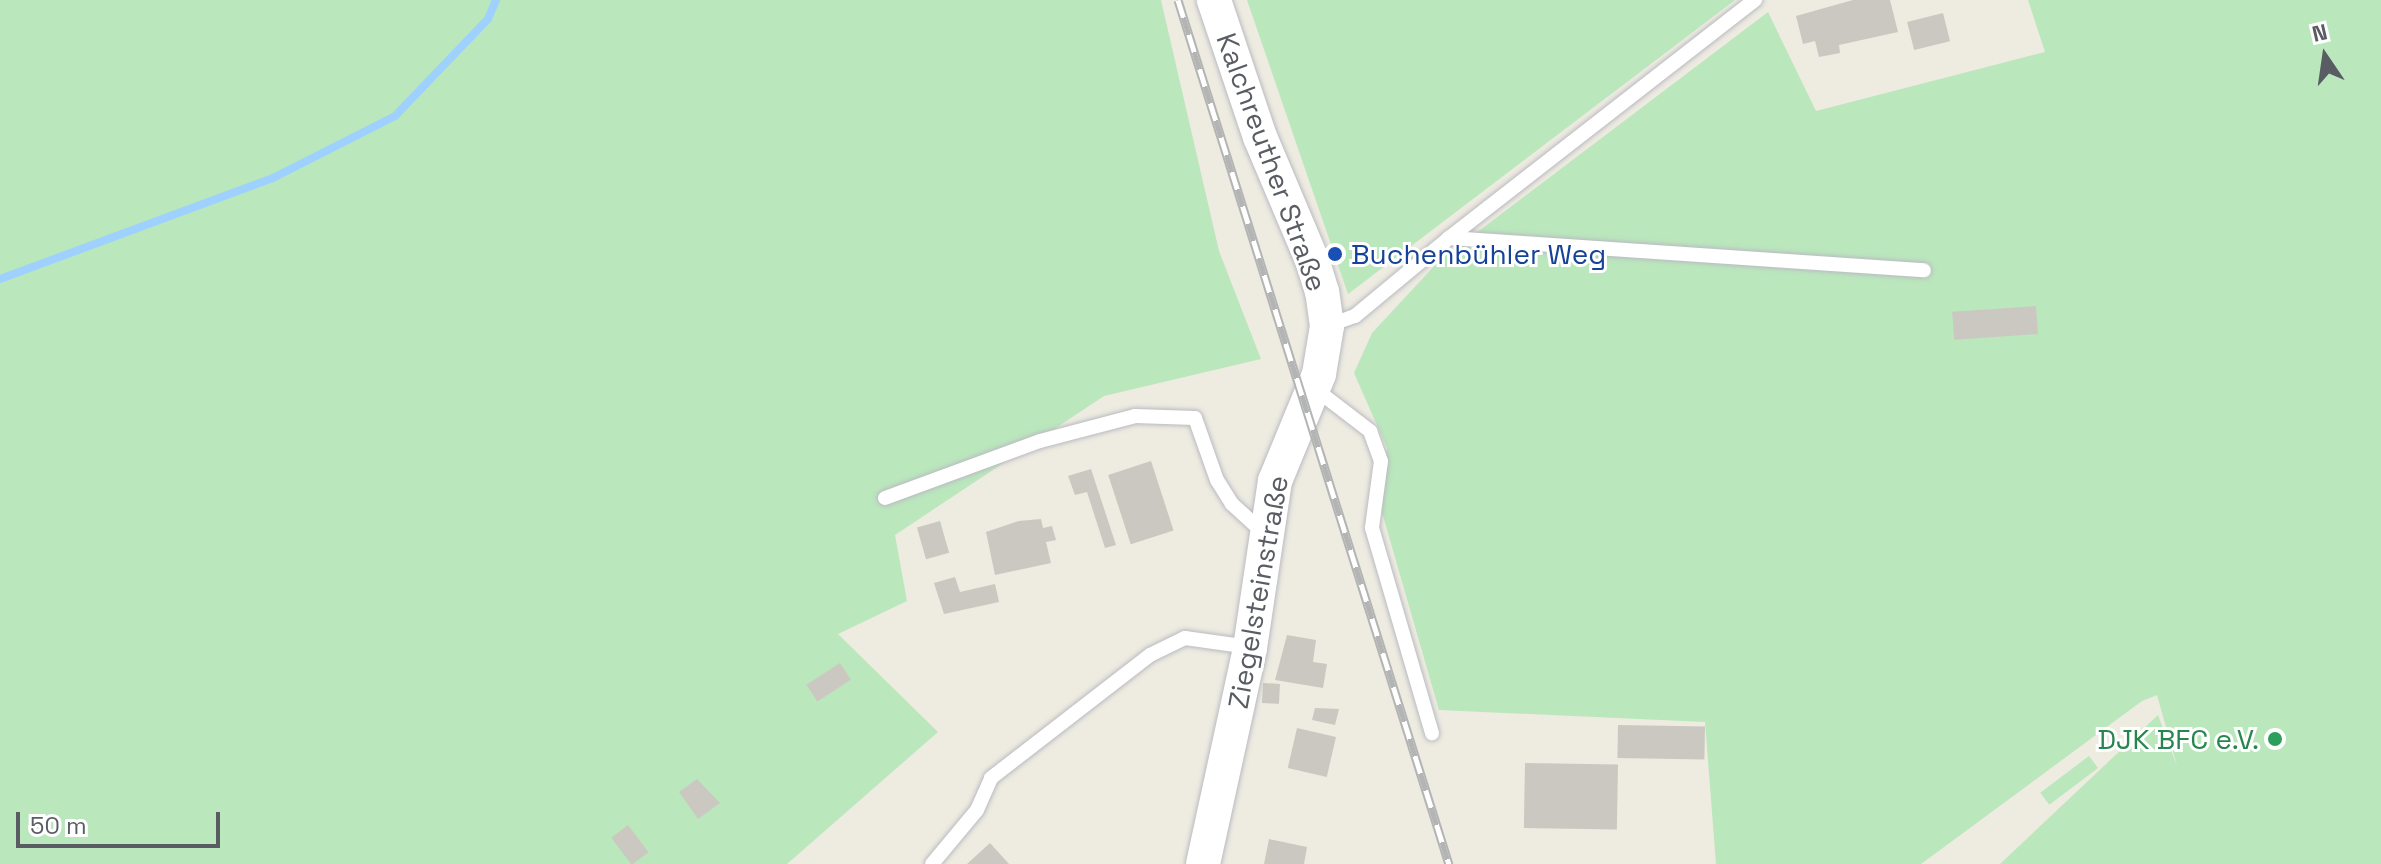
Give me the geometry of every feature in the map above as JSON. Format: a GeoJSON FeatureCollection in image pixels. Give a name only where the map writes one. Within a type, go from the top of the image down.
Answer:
{"type":"FeatureCollection","features":[{"type":"Feature","properties":{"kind":"street","name":"Kalchreuther Straße"},"geometry":{"type":"LineString","coordinates":[[1214,0],[1256,126],[1312,260],[1322,292],[1327,326]]}},
{"type":"Feature","properties":{"kind":"street","name":"Ziegelsteinstraße"},"geometry":{"type":"LineString","coordinates":[[1203,864],[1250,648],[1265,534],[1282,462],[1323,360],[1327,326]]}},
{"type":"Feature","properties":{"kind":"lane"},"geometry":{"type":"LineString","coordinates":[[1327,326],[1355,316],[1449,238],[1755,0]]}},
{"type":"Feature","properties":{"kind":"lane"},"geometry":{"type":"LineString","coordinates":[[1449,238],[1924,270]]}},
{"type":"Feature","properties":{"kind":"lane"},"geometry":{"type":"LineString","coordinates":[[1314,388],[1370,431],[1381,461],[1372,528],[1432,733]]}},
{"type":"Feature","properties":{"kind":"lane"},"geometry":{"type":"LineString","coordinates":[[885,498],[1040,441],[1135,416],[1195,418],[1217,480],[1232,504],[1265,534]]}},
{"type":"Feature","properties":{"kind":"lane"},"geometry":{"type":"LineString","coordinates":[[932,864],[977,810],[991,778],[1150,655],[1185,638],[1250,648]]}},
{"type":"Feature","properties":{"kind":"green space"},"geometry":{"type":"Polygon","coordinates":[[[0,0],[1161,0],[1219,251],[1261,359],[1104,396],[895,535],[907,601],[838,634],[938,732],[787,864],[0,864],[0,0]]]}},
{"type":"Feature","properties":{"kind":"green space"},"geometry":{"type":"Polygon","coordinates":[[[1247,0],[1735,0],[1348,294],[1247,0]]]}},
{"type":"Feature","properties":{"kind":"green space"},"geometry":{"type":"Polygon","coordinates":[[[2028,0],[2381,0],[2381,864],[2000,864],[2158,715],[2177,766],[2157,695],[2142,701],[1921,864],[1716,864],[1705,722],[1439,710],[1379,502],[1387,448],[1354,373],[1372,333],[1438,262],[1768,12],[1816,111],[2045,52],[2028,0]]]}},
{"type":"Feature","properties":{"kind":"green space"},"geometry":{"type":"Polygon","coordinates":[[[2089,756],[2098,768],[2049,805],[2040,793],[2089,756]]]}},
{"type":"Feature","properties":{"kind":"building"},"geometry":{"type":"Polygon","coordinates":[[[1853,0],[1890,0],[1898,32],[1839,45],[1840,53],[1819,57],[1815,41],[1803,44],[1796,16],[1853,0]]]}},
{"type":"Feature","properties":{"kind":"building"},"geometry":{"type":"Polygon","coordinates":[[[1943,13],[1950,41],[1914,50],[1907,22],[1943,13]]]}},
{"type":"Feature","properties":{"kind":"building"},"geometry":{"type":"Polygon","coordinates":[[[2036,306],[2038,334],[1954,340],[1952,312],[2036,306]]]}},
{"type":"Feature","properties":{"kind":"building"},"geometry":{"type":"Polygon","coordinates":[[[1151,461],[1174,530],[1131,544],[1108,475],[1151,461]]]}},
{"type":"Feature","properties":{"kind":"building"},"geometry":{"type":"Polygon","coordinates":[[[1091,469],[1116,545],[1105,548],[1087,492],[1075,495],[1068,476],[1091,469]]]}},
{"type":"Feature","properties":{"kind":"building"},"geometry":{"type":"Polygon","coordinates":[[[1041,519],[1043,528],[1052,526],[1056,540],[1046,542],[1051,563],[995,575],[986,532],[1019,521],[1041,519]]]}},
{"type":"Feature","properties":{"kind":"building"},"geometry":{"type":"Polygon","coordinates":[[[940,521],[949,553],[926,559],[917,528],[940,521]]]}},
{"type":"Feature","properties":{"kind":"building"},"geometry":{"type":"Polygon","coordinates":[[[955,577],[960,592],[995,584],[999,602],[944,614],[934,583],[955,577]]]}},
{"type":"Feature","properties":{"kind":"building"},"geometry":{"type":"Polygon","coordinates":[[[1287,635],[1316,640],[1313,662],[1327,664],[1323,688],[1275,680],[1287,635]]]}},
{"type":"Feature","properties":{"kind":"building"},"geometry":{"type":"Polygon","coordinates":[[[840,663],[851,680],[817,702],[806,685],[840,663]]]}},
{"type":"Feature","properties":{"kind":"building"},"geometry":{"type":"Polygon","coordinates":[[[1263,683],[1280,684],[1279,704],[1262,703],[1263,683]]]}},
{"type":"Feature","properties":{"kind":"building"},"geometry":{"type":"Polygon","coordinates":[[[1315,708],[1339,709],[1335,725],[1312,720],[1315,708]]]}},
{"type":"Feature","properties":{"kind":"building"},"geometry":{"type":"Polygon","coordinates":[[[1618,725],[1705,727],[1704,760],[1617,758],[1618,725]]]}},
{"type":"Feature","properties":{"kind":"building"},"geometry":{"type":"Polygon","coordinates":[[[1297,728],[1336,737],[1327,777],[1288,768],[1297,728]]]}},
{"type":"Feature","properties":{"kind":"building"},"geometry":{"type":"Polygon","coordinates":[[[1525,763],[1618,765],[1617,830],[1524,828],[1525,763]]]}},
{"type":"Feature","properties":{"kind":"building"},"geometry":{"type":"Polygon","coordinates":[[[697,779],[720,803],[698,819],[679,792],[697,779]]]}},
{"type":"Feature","properties":{"kind":"building"},"geometry":{"type":"Polygon","coordinates":[[[628,825],[648,852],[631,864],[611,838],[628,825]]]}},
{"type":"Feature","properties":{"kind":"building"},"geometry":{"type":"Polygon","coordinates":[[[1269,839],[1307,847],[1304,864],[1264,864],[1269,839]]]}},
{"type":"Feature","properties":{"kind":"building"},"geometry":{"type":"Polygon","coordinates":[[[990,843],[1009,864],[967,864],[990,843]]]}},
{"type":"Feature","properties":{"kind":"waterway"},"geometry":{"type":"LineString","coordinates":[[0,279],[273,178],[395,116],[488,19],[496,0]]}},
{"type":"Feature","properties":{"kind":"railway"},"geometry":{"type":"LineString","coordinates":[[1178,0],[1449,864]]}},
{"type":"Feature","properties":{"kind":"place","name":"Buchenbühler Weg"},"geometry":{"type":"Point","coordinates":[1335,254]}},
{"type":"Feature","properties":{"kind":"place","name":"DJK BFC e.V."},"geometry":{"type":"Point","coordinates":[2275,739]}}]}
